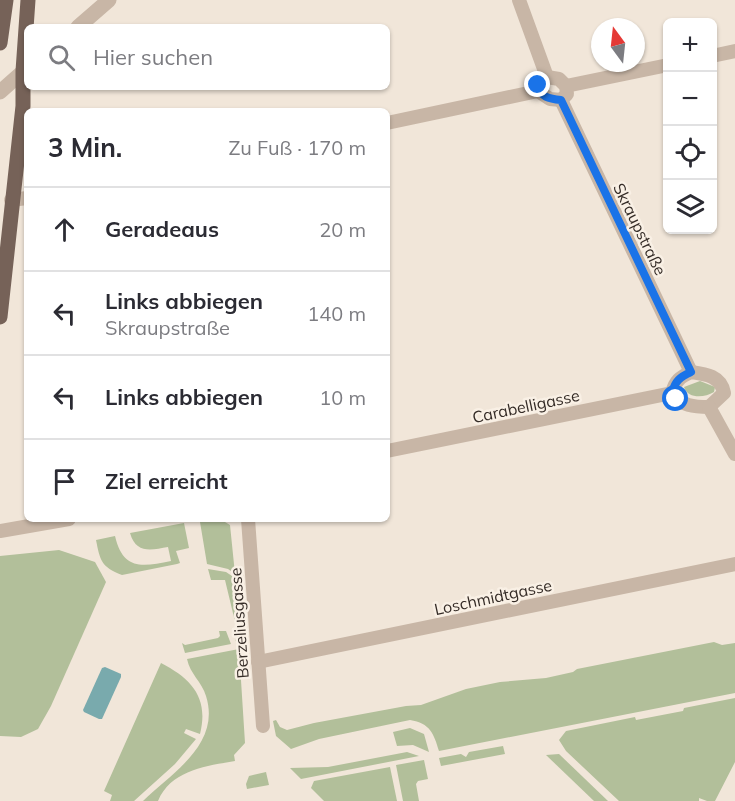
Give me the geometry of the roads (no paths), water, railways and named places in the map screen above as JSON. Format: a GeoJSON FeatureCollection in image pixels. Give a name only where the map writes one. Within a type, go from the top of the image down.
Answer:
{"type":"FeatureCollection","features":[{"type":"Feature","properties":{"kind":"main road"},"geometry":{"type":"LineString","coordinates":[[0,43],[6,0]]}},
{"type":"Feature","properties":{"kind":"main road"},"geometry":{"type":"LineString","coordinates":[[27,24],[28,0]]}},
{"type":"Feature","properties":{"kind":"main road"},"geometry":{"type":"LineString","coordinates":[[0,317],[24,88]]}},
{"type":"Feature","properties":{"kind":"street"},"geometry":{"type":"LineString","coordinates":[[82,24],[110,0]]}},
{"type":"Feature","properties":{"kind":"street"},"geometry":{"type":"LineString","coordinates":[[519,0],[547,77]]}},
{"type":"Feature","properties":{"kind":"street"},"geometry":{"type":"LineString","coordinates":[[717,55],[735,51]]}},
{"type":"Feature","properties":{"kind":"street"},"geometry":{"type":"LineString","coordinates":[[566,86],[663,66]]}},
{"type":"Feature","properties":{"kind":"street"},"geometry":{"type":"LineString","coordinates":[[0,92],[24,70]]}},
{"type":"Feature","properties":{"kind":"street"},"geometry":{"type":"LineString","coordinates":[[390,122],[538,91],[550,99],[561,100],[567,94],[566,86],[559,79],[547,77],[540,81],[538,91]]}},
{"type":"Feature","properties":{"kind":"street","name":"Skraupstraße"},"geometry":{"type":"LineString","coordinates":[[561,100],[691,372]]}},
{"type":"Feature","properties":{"kind":"street"},"geometry":{"type":"LineString","coordinates":[[11,200],[24,198]]}},
{"type":"Feature","properties":{"kind":"street"},"geometry":{"type":"LineString","coordinates":[[691,372],[706,374],[729,385],[709,407],[696,407],[683,403],[672,393],[680,377],[691,372]]}},
{"type":"Feature","properties":{"kind":"street","name":"Carabelligasse"},"geometry":{"type":"LineString","coordinates":[[390,450],[672,393]]}},
{"type":"Feature","properties":{"kind":"street"},"geometry":{"type":"LineString","coordinates":[[709,407],[735,454]]}},
{"type":"Feature","properties":{"kind":"street"},"geometry":{"type":"LineString","coordinates":[[0,531],[52,522]]}},
{"type":"Feature","properties":{"kind":"street","name":"Berzeliusgasse"},"geometry":{"type":"LineString","coordinates":[[248,522],[263,726]]}},
{"type":"Feature","properties":{"kind":"street","name":"Loschmidtgasse"},"geometry":{"type":"LineString","coordinates":[[258,662],[735,564]]}},
{"type":"Feature","properties":{"kind":"water"},"geometry":{"type":"Polygon","coordinates":[[[105,667],[121,674],[121,677],[102,719],[99,719],[83,710],[102,668],[105,667]]]}}]}
